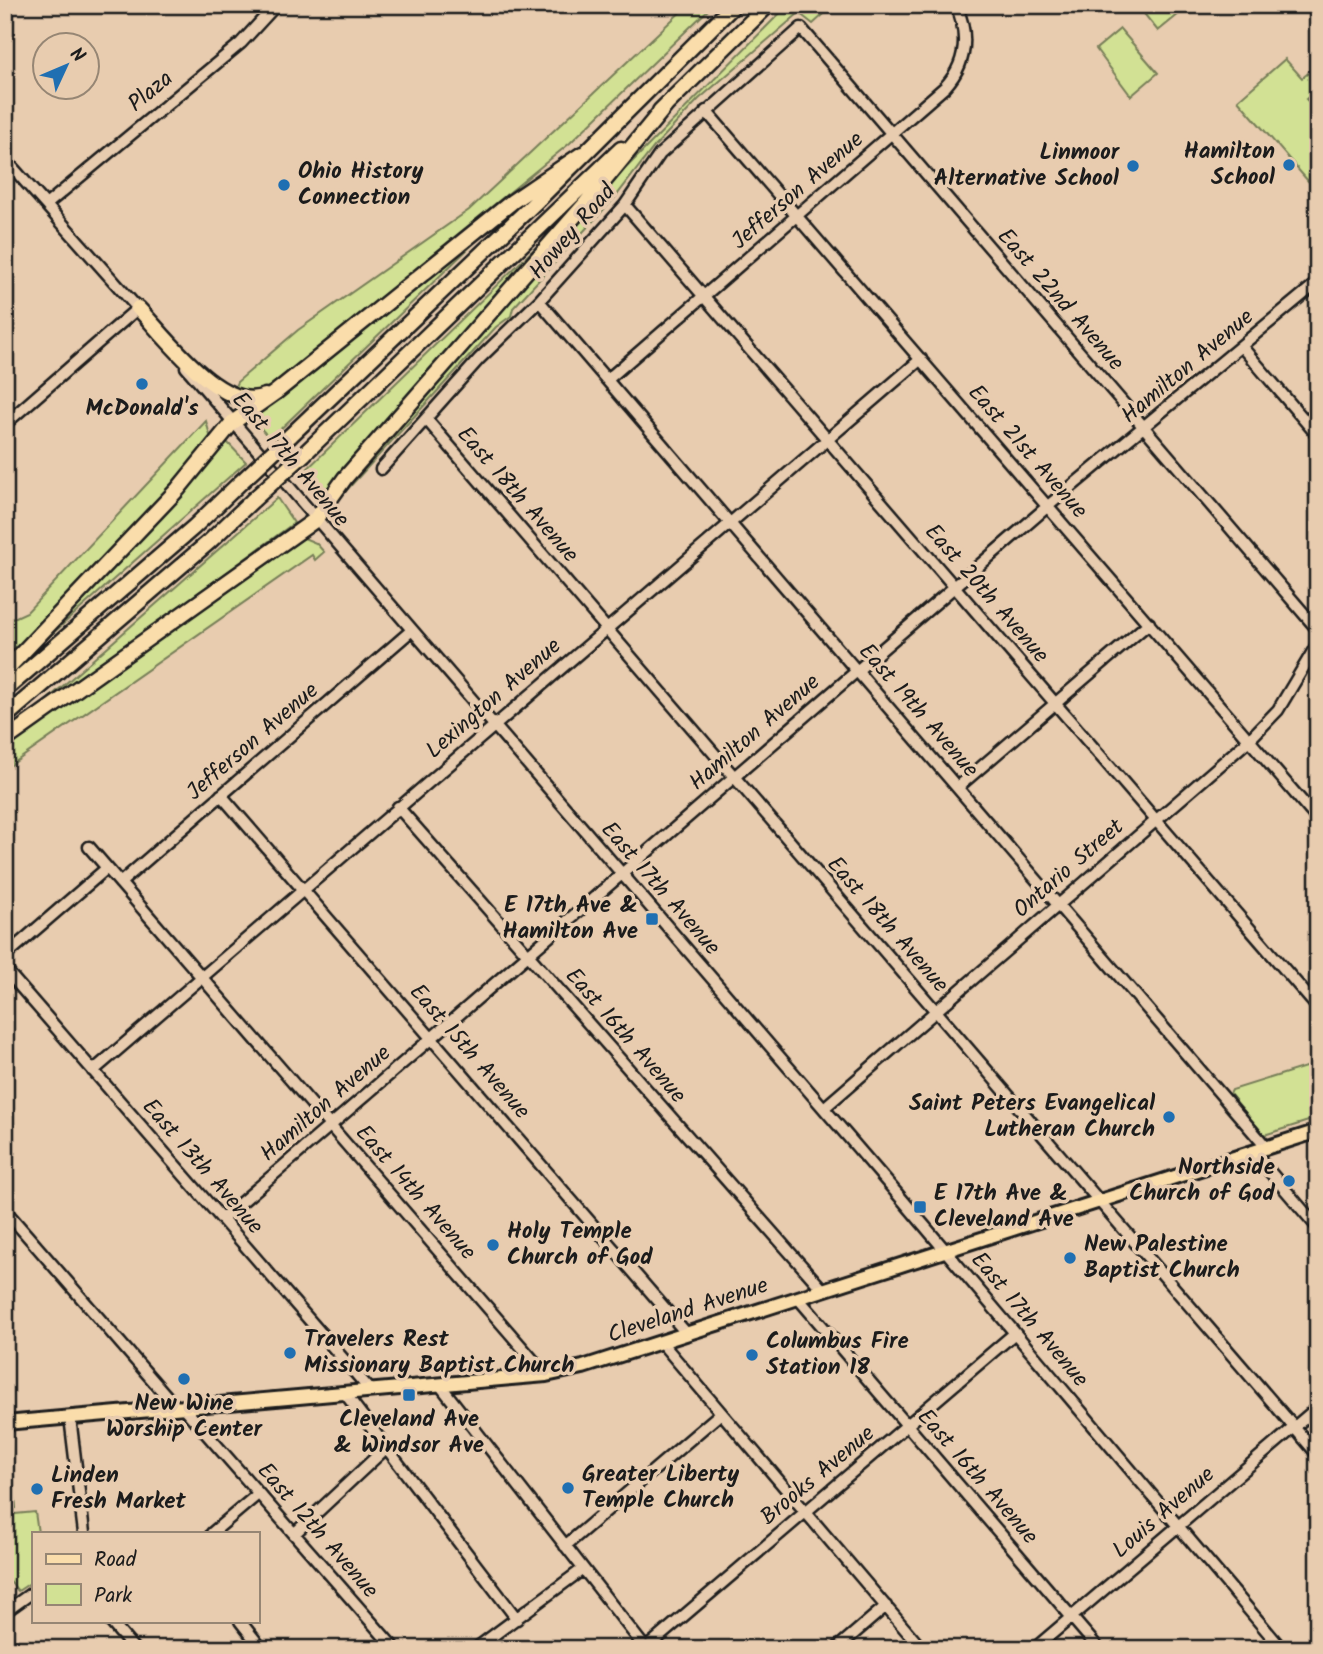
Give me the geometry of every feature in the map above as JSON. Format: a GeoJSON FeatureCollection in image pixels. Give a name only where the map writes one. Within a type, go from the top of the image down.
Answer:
{"type":"FeatureCollection","features":[{"type":"Feature","properties":{"kind":"highway"},"geometry":{"type":"LineString","coordinates":[[5,690],[194,527],[734,5]]}},
{"type":"Feature","properties":{"kind":"highway"},"geometry":{"type":"LineString","coordinates":[[5,717],[160,586],[304,454],[768,5]]}},
{"type":"Feature","properties":{"kind":"highway"},"geometry":{"type":"LineString","coordinates":[[5,740],[315,520],[345,478],[586,203],[667,104]]}},
{"type":"Feature","properties":{"kind":"highway"},"geometry":{"type":"LineString","coordinates":[[5,671],[178,489],[232,423],[276,392],[513,201],[582,154]]}},
{"type":"Feature","properties":{"kind":"highway"},"geometry":{"type":"LineString","coordinates":[[138,308],[220,390],[244,401],[276,392]]}},
{"type":"Feature","properties":{"kind":"main road","name":"Cleveland Avenue"},"geometry":{"type":"LineString","coordinates":[[5,1423],[546,1375],[687,1334],[1318,1131]]}},
{"type":"Feature","properties":{"kind":"street","name":"Plaza"},"geometry":{"type":"LineString","coordinates":[[46,205],[241,43],[276,5]]}},
{"type":"Feature","properties":{"kind":"street","name":"Jefferson Avenue"},"geometry":{"type":"LineString","coordinates":[[607,380],[936,98],[959,68],[965,45],[956,5]]}},
{"type":"Feature","properties":{"kind":"street","name":"East 22nd Avenue"},"geometry":{"type":"LineString","coordinates":[[801,28],[1318,630]]}},
{"type":"Feature","properties":{"kind":"street","name":"Howey Road"},"geometry":{"type":"LineString","coordinates":[[381,469],[479,359],[539,301],[625,205],[660,154],[801,28]]}},
{"type":"Feature","properties":{"kind":"street","name":"East 21st Avenue"},"geometry":{"type":"LineString","coordinates":[[706,111],[1318,820]]}},
{"type":"Feature","properties":{"kind":"street","name":"East 17th Avenue"},"geometry":{"type":"LineString","coordinates":[[5,159],[138,308],[315,520],[824,1108],[1282,1649]]}},
{"type":"Feature","properties":{"kind":"street","name":"East 20th Avenue"},"geometry":{"type":"LineString","coordinates":[[625,205],[1318,1008]]}},
{"type":"Feature","properties":{"kind":"street","name":"Hamilton Avenue"},"geometry":{"type":"LineString","coordinates":[[222,1219],[1048,506],[1318,282]]}},
{"type":"Feature","properties":{"kind":"street","name":"East 19th Avenue"},"geometry":{"type":"LineString","coordinates":[[539,301],[1266,1147]]}},
{"type":"Feature","properties":{"kind":"street"},"geometry":{"type":"LineString","coordinates":[[5,424],[138,308]]}},
{"type":"Feature","properties":{"kind":"street"},"geometry":{"type":"LineString","coordinates":[[1242,347],[1318,436]]}},
{"type":"Feature","properties":{"kind":"street","name":"Lexington Avenue"},"geometry":{"type":"LineString","coordinates":[[93,1071],[921,359]]}},
{"type":"Feature","properties":{"kind":"street","name":"East 18th Avenue"},"geometry":{"type":"LineString","coordinates":[[427,420],[1318,1455]]}},
{"type":"Feature","properties":{"kind":"street"},"geometry":{"type":"LineString","coordinates":[[958,787],[1149,623]]}},
{"type":"Feature","properties":{"kind":"street","name":"Jefferson Avenue"},"geometry":{"type":"LineString","coordinates":[[120,883],[412,630]]}},
{"type":"Feature","properties":{"kind":"street","name":"Ontario Street"},"geometry":{"type":"LineString","coordinates":[[824,1108],[1249,740],[1278,710],[1318,643]]}},
{"type":"Feature","properties":{"kind":"street","name":"East 15th Avenue"},"geometry":{"type":"LineString","coordinates":[[221,795],[687,1334]]}},
{"type":"Feature","properties":{"kind":"street","name":"East 16th Avenue"},"geometry":{"type":"LineString","coordinates":[[398,807],[823,1290]]}},
{"type":"Feature","properties":{"kind":"street","name":"East 14th Avenue"},"geometry":{"type":"LineString","coordinates":[[89,847],[546,1375]]}},
{"type":"Feature","properties":{"kind":"street"},"geometry":{"type":"LineString","coordinates":[[5,956],[107,868]]}},
{"type":"Feature","properties":{"kind":"street","name":"East 13th Avenue"},"geometry":{"type":"LineString","coordinates":[[5,969],[371,1391]]}},
{"type":"Feature","properties":{"kind":"street"},"geometry":{"type":"LineString","coordinates":[[1253,1152],[1318,1228]]}},
{"type":"Feature","properties":{"kind":"street","name":"East 12th Avenue"},"geometry":{"type":"LineString","coordinates":[[5,1210],[395,1649]]}},
{"type":"Feature","properties":{"kind":"street","name":"East 16th Avenue"},"geometry":{"type":"LineString","coordinates":[[798,1298],[1099,1649]]}},
{"type":"Feature","properties":{"kind":"street","name":"Brooks Avenue"},"geometry":{"type":"LineString","coordinates":[[646,1648],[1015,1333]]}},
{"type":"Feature","properties":{"kind":"street"},"geometry":{"type":"LineString","coordinates":[[661,1342],[922,1649]]}},
{"type":"Feature","properties":{"kind":"street"},"geometry":{"type":"LineString","coordinates":[[440,1385],[646,1648]]}},
{"type":"Feature","properties":{"kind":"street"},"geometry":{"type":"LineString","coordinates":[[344,1392],[517,1619]]}},
{"type":"Feature","properties":{"kind":"street","name":"Louis Avenue"},"geometry":{"type":"LineString","coordinates":[[1034,1649],[1318,1407]]}},
{"type":"Feature","properties":{"kind":"street"},"geometry":{"type":"LineString","coordinates":[[565,1546],[721,1413]]}},
{"type":"Feature","properties":{"kind":"street"},"geometry":{"type":"LineString","coordinates":[[70,1417],[84,1532]]}},
{"type":"Feature","properties":{"kind":"street"},"geometry":{"type":"LineString","coordinates":[[294,1534],[387,1447]]}},
{"type":"Feature","properties":{"kind":"street"},"geometry":{"type":"LineString","coordinates":[[213,1532],[258,1494]]}},
{"type":"Feature","properties":{"kind":"street"},"geometry":{"type":"LineString","coordinates":[[475,1649],[583,1569]]}},
{"type":"Feature","properties":{"kind":"street"},"geometry":{"type":"LineString","coordinates":[[5,1612],[32,1593]]}},
{"type":"Feature","properties":{"kind":"street"},"geometry":{"type":"LineString","coordinates":[[836,1649],[886,1606]]}},
{"type":"Feature","properties":{"kind":"street"},"geometry":{"type":"LineString","coordinates":[[111,1622],[134,1649]]}},
{"type":"Feature","properties":{"kind":"street"},"geometry":{"type":"LineString","coordinates":[[241,1622],[262,1649]]}},
{"type":"Feature","properties":{"kind":"green space"},"geometry":{"type":"Polygon","coordinates":[[[688,5],[713,5],[570,143],[420,265],[276,392],[230,397],[237,382],[298,330],[469,210],[688,5]]]}},
{"type":"Feature","properties":{"kind":"green space"},"geometry":{"type":"Polygon","coordinates":[[[788,5],[834,5],[813,24],[799,13],[699,99],[654,147],[617,195],[513,308],[511,316],[496,327],[334,504],[338,495],[625,169],[788,5]]]}},
{"type":"Feature","properties":{"kind":"green space"},"geometry":{"type":"Polygon","coordinates":[[[1137,5],[1190,5],[1158,31],[1137,5]]]}},
{"type":"Feature","properties":{"kind":"green space"},"geometry":{"type":"Polygon","coordinates":[[[1120,29],[1158,73],[1131,96],[1096,49],[1120,29]]]}},
{"type":"Feature","properties":{"kind":"green space"},"geometry":{"type":"Polygon","coordinates":[[[1285,59],[1302,78],[1311,71],[1318,79],[1318,89],[1306,99],[1318,111],[1318,173],[1308,181],[1238,100],[1285,59]]]}},
{"type":"Feature","properties":{"kind":"green space"},"geometry":{"type":"Polygon","coordinates":[[[562,222],[322,496],[302,474],[562,222]]]}},
{"type":"Feature","properties":{"kind":"green space"},"geometry":{"type":"Polygon","coordinates":[[[495,223],[270,439],[252,418],[495,223]]]}},
{"type":"Feature","properties":{"kind":"green space"},"geometry":{"type":"Polygon","coordinates":[[[206,421],[211,439],[208,447],[5,661],[5,622],[27,612],[206,421]]]}},
{"type":"Feature","properties":{"kind":"green space"},"geometry":{"type":"Polygon","coordinates":[[[227,442],[246,462],[26,657],[227,442]]]}},
{"type":"Feature","properties":{"kind":"green space"},"geometry":{"type":"Polygon","coordinates":[[[277,498],[294,523],[41,708],[40,706],[277,498]]]}},
{"type":"Feature","properties":{"kind":"green space"},"geometry":{"type":"Polygon","coordinates":[[[304,538],[316,543],[324,552],[315,560],[312,555],[5,769],[5,748],[304,538]]]}},
{"type":"Feature","properties":{"kind":"green space"},"geometry":{"type":"Polygon","coordinates":[[[1318,1063],[1318,1118],[1264,1135],[1230,1094],[1232,1090],[1318,1063]]]}},
{"type":"Feature","properties":{"kind":"green space"},"geometry":{"type":"Polygon","coordinates":[[[9,1431],[16,1508],[5,1509],[5,1432],[9,1431]]]}},
{"type":"Feature","properties":{"kind":"green space"},"geometry":{"type":"Polygon","coordinates":[[[35,1512],[38,1532],[32,1532],[32,1582],[18,1591],[5,1576],[5,1515],[35,1512]]]}},
{"type":"Feature","properties":{"kind":"place","name":"Hamilton School"},"geometry":{"type":"Point","coordinates":[1289,165]}},
{"type":"Feature","properties":{"kind":"place","name":"Linmoor Alternative School"},"geometry":{"type":"Point","coordinates":[1133,166]}},
{"type":"Feature","properties":{"kind":"place","name":"Ohio History Connection"},"geometry":{"type":"Point","coordinates":[284,185]}},
{"type":"Feature","properties":{"kind":"place","name":"McDonald's"},"geometry":{"type":"Point","coordinates":[142,384]}},
{"type":"Feature","properties":{"kind":"place","name":"E 17th Ave & Hamilton Ave"},"geometry":{"type":"Point","coordinates":[652,919]}},
{"type":"Feature","properties":{"kind":"place","name":"Saint Peters Evangelical Lutheran Church"},"geometry":{"type":"Point","coordinates":[1169,1117]}},
{"type":"Feature","properties":{"kind":"place","name":"Northside Church of God"},"geometry":{"type":"Point","coordinates":[1289,1181]}},
{"type":"Feature","properties":{"kind":"place","name":"E 17th Ave & Cleveland Ave"},"geometry":{"type":"Point","coordinates":[920,1207]}},
{"type":"Feature","properties":{"kind":"place","name":"Holy Temple Church of God"},"geometry":{"type":"Point","coordinates":[493,1245]}},
{"type":"Feature","properties":{"kind":"place","name":"New Palestine Baptist Church"},"geometry":{"type":"Point","coordinates":[1070,1258]}},
{"type":"Feature","properties":{"kind":"place","name":"Travelers Rest Missionary Baptist Church"},"geometry":{"type":"Point","coordinates":[290,1353]}},
{"type":"Feature","properties":{"kind":"place","name":"Columbus Fire Station 18"},"geometry":{"type":"Point","coordinates":[752,1355]}},
{"type":"Feature","properties":{"kind":"place","name":"New Wine Worship Center"},"geometry":{"type":"Point","coordinates":[184,1379]}},
{"type":"Feature","properties":{"kind":"place","name":"Cleveland Ave & Windsor Ave"},"geometry":{"type":"Point","coordinates":[409,1395]}},
{"type":"Feature","properties":{"kind":"place","name":"Greater Liberty Temple Church"},"geometry":{"type":"Point","coordinates":[568,1488]}},
{"type":"Feature","properties":{"kind":"place","name":"Linden Fresh Market"},"geometry":{"type":"Point","coordinates":[37,1489]}}]}
